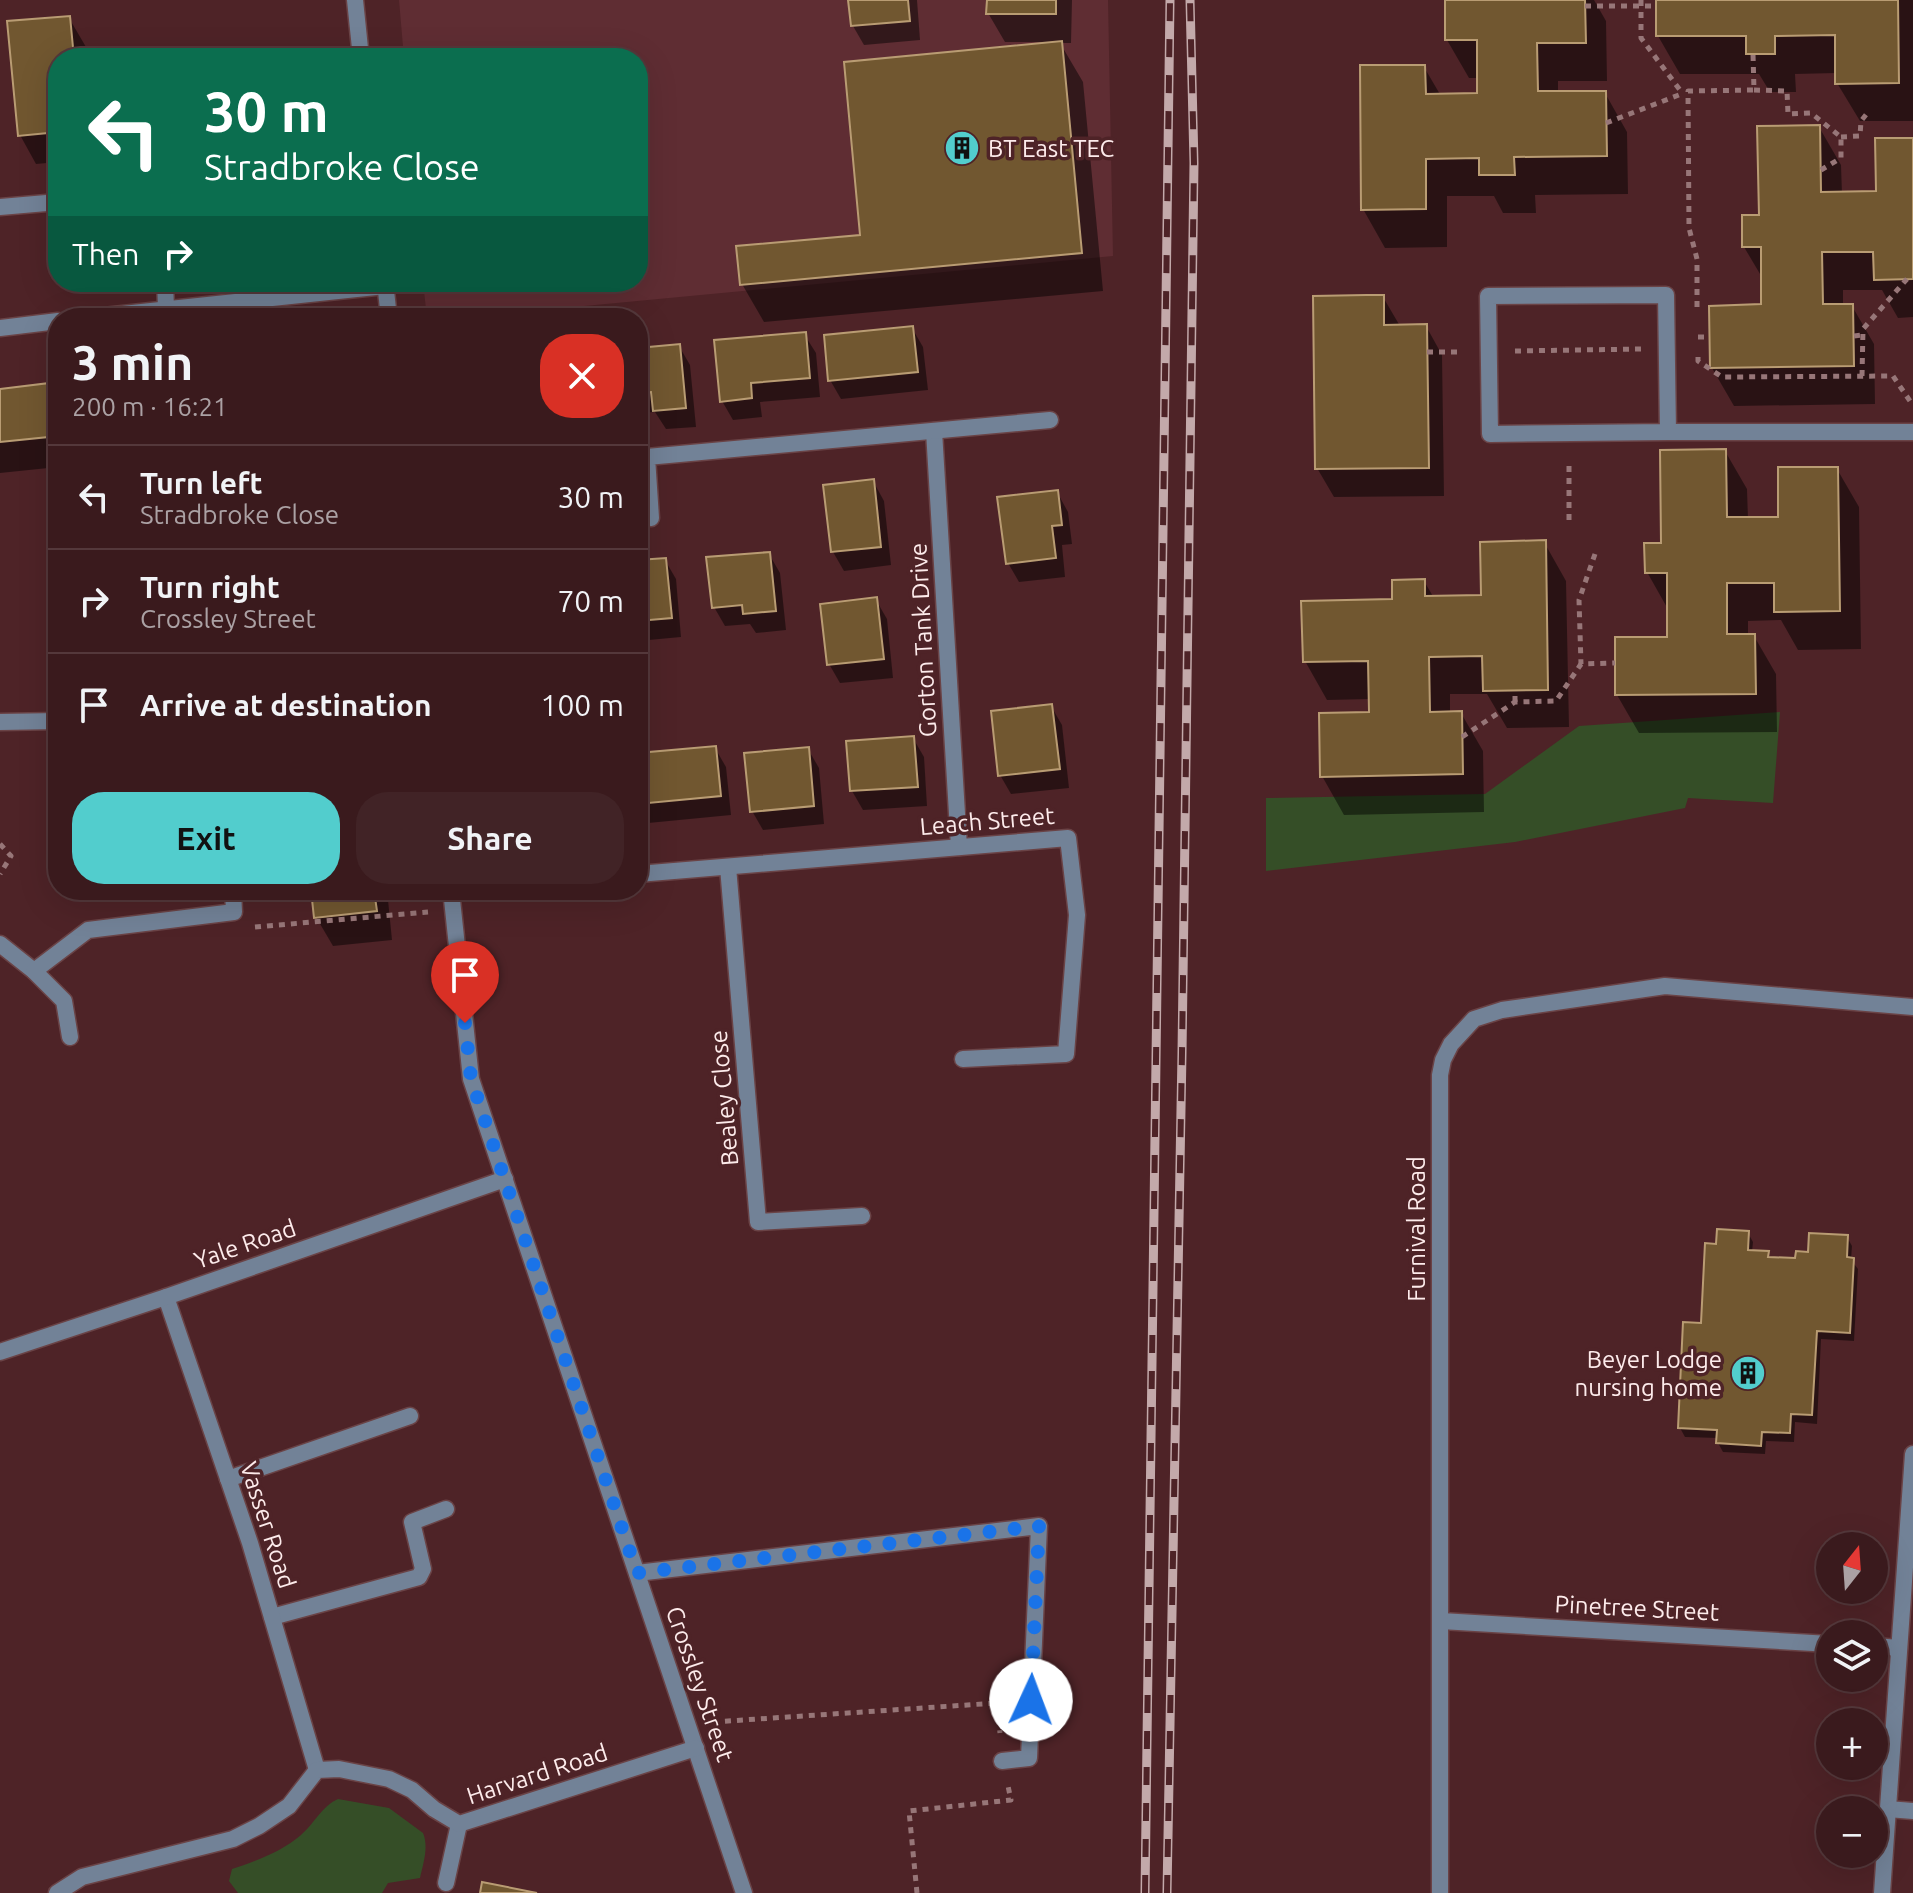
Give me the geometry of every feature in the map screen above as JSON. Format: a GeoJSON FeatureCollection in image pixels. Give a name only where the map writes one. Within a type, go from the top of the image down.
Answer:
{"type":"FeatureCollection","features":[{"type":"Feature","properties":{"kind":"street"},"geometry":{"type":"LineString","coordinates":[[355,0],[360,48]]}},
{"type":"Feature","properties":{"kind":"street"},"geometry":{"type":"LineString","coordinates":[[0,207],[48,203]]}},
{"type":"Feature","properties":{"kind":"street"},"geometry":{"type":"LineString","coordinates":[[165,292],[166,308],[312,292]]}},
{"type":"Feature","properties":{"kind":"street"},"geometry":{"type":"LineString","coordinates":[[1668,432],[1666,295],[1488,296],[1490,434],[1913,432]]}},
{"type":"Feature","properties":{"kind":"street"},"geometry":{"type":"LineString","coordinates":[[0,328],[48,322]]}},
{"type":"Feature","properties":{"kind":"street"},"geometry":{"type":"LineString","coordinates":[[648,457],[1050,420]]}},
{"type":"Feature","properties":{"kind":"street","name":"Gorton Tank Drive"},"geometry":{"type":"LineString","coordinates":[[934,431],[959,847]]}},
{"type":"Feature","properties":{"kind":"street"},"geometry":{"type":"LineString","coordinates":[[648,472],[651,518]]}},
{"type":"Feature","properties":{"kind":"street"},"geometry":{"type":"LineString","coordinates":[[0,722],[48,721]]}},
{"type":"Feature","properties":{"kind":"street","name":"Leach Street"},"geometry":{"type":"LineString","coordinates":[[648,873],[1068,838],[1077,915],[1066,1054],[963,1059]]}},
{"type":"Feature","properties":{"kind":"street","name":"Bealey Close"},"geometry":{"type":"LineString","coordinates":[[728,867],[758,1222],[862,1216]]}},
{"type":"Feature","properties":{"kind":"street"},"geometry":{"type":"LineString","coordinates":[[34,971],[88,930],[234,912],[233,900]]}},
{"type":"Feature","properties":{"kind":"street","name":"Crossley Street"},"geometry":{"type":"LineString","coordinates":[[452,900],[471,1079],[744,1893]]}},
{"type":"Feature","properties":{"kind":"street"},"geometry":{"type":"LineString","coordinates":[[0,944],[34,971],[64,1001],[70,1037]]}},
{"type":"Feature","properties":{"kind":"street","name":"Furnival Road"},"geometry":{"type":"LineString","coordinates":[[1440,1893],[1440,1075],[1451,1044],[1474,1019],[1502,1010],[1665,986],[1913,1007]]}},
{"type":"Feature","properties":{"kind":"street","name":"Yale Road"},"geometry":{"type":"LineString","coordinates":[[0,1352],[505,1179]]}},
{"type":"Feature","properties":{"kind":"street","name":"Vasser Road"},"geometry":{"type":"LineString","coordinates":[[166,1297],[228,1479],[317,1770]]}},
{"type":"Feature","properties":{"kind":"street"},"geometry":{"type":"LineString","coordinates":[[228,1479],[410,1416]]}},
{"type":"Feature","properties":{"kind":"street"},"geometry":{"type":"LineString","coordinates":[[1913,1454],[1888,1809],[1913,1811]]}},
{"type":"Feature","properties":{"kind":"street"},"geometry":{"type":"LineString","coordinates":[[272,1617],[419,1577],[423,1569],[412,1522],[446,1509]]}},
{"type":"Feature","properties":{"kind":"street"},"geometry":{"type":"LineString","coordinates":[[637,1573],[1039,1526],[1029,1758],[1002,1761]]}},
{"type":"Feature","properties":{"kind":"street","name":"Pinetree Street"},"geometry":{"type":"LineString","coordinates":[[1441,1621],[1816,1643]]}},
{"type":"Feature","properties":{"kind":"street"},"geometry":{"type":"LineString","coordinates":[[1888,1647],[1899,1648]]}},
{"type":"Feature","properties":{"kind":"street","name":"Harvard Road"},"geometry":{"type":"LineString","coordinates":[[317,1770],[339,1769],[389,1779],[412,1790],[434,1809],[459,1824],[696,1748]]}},
{"type":"Feature","properties":{"kind":"street"},"geometry":{"type":"LineString","coordinates":[[57,1893],[82,1877],[233,1839],[289,1806],[317,1770]]}},
{"type":"Feature","properties":{"kind":"street"},"geometry":{"type":"LineString","coordinates":[[444,1888],[459,1824]]}},
{"type":"Feature","properties":{"kind":"street"},"geometry":{"type":"LineString","coordinates":[[1882,1893],[1884,1868]]}},
{"type":"Feature","properties":{"kind":"path"},"geometry":{"type":"LineString","coordinates":[[1585,6],[1641,3],[1656,6]]}},
{"type":"Feature","properties":{"kind":"path"},"geometry":{"type":"LineString","coordinates":[[1641,3],[1641,38],[1686,93],[1689,228],[1697,259],[1698,322]]}},
{"type":"Feature","properties":{"kind":"path"},"geometry":{"type":"LineString","coordinates":[[1753,54],[1754,90]]}},
{"type":"Feature","properties":{"kind":"path"},"geometry":{"type":"LineString","coordinates":[[1606,123],[1686,93],[1787,91],[1788,114],[1811,113],[1841,137],[1860,136],[1861,121],[1869,111]]}},
{"type":"Feature","properties":{"kind":"path"},"geometry":{"type":"LineString","coordinates":[[1821,170],[1841,158],[1841,137]]}},
{"type":"Feature","properties":{"kind":"path"},"geometry":{"type":"LineString","coordinates":[[1862,376],[1863,329],[1907,279]]}},
{"type":"Feature","properties":{"kind":"path"},"geometry":{"type":"LineString","coordinates":[[1854,336],[1862,335]]}},
{"type":"Feature","properties":{"kind":"path"},"geometry":{"type":"LineString","coordinates":[[1710,337],[1698,337],[1698,361],[1722,377],[1893,376],[1913,404]]}},
{"type":"Feature","properties":{"kind":"path"},"geometry":{"type":"LineString","coordinates":[[1427,352],[1667,349]]}},
{"type":"Feature","properties":{"kind":"path"},"geometry":{"type":"LineString","coordinates":[[1569,433],[1569,520]]}},
{"type":"Feature","properties":{"kind":"path"},"geometry":{"type":"LineString","coordinates":[[1462,737],[1515,702],[1556,701],[1581,664],[1579,600],[1595,554]]}},
{"type":"Feature","properties":{"kind":"path"},"geometry":{"type":"LineString","coordinates":[[1581,664],[1615,663]]}},
{"type":"Feature","properties":{"kind":"path"},"geometry":{"type":"LineString","coordinates":[[1515,690],[1515,702]]}},
{"type":"Feature","properties":{"kind":"path"},"geometry":{"type":"LineString","coordinates":[[0,844],[11,856],[0,874]]}},
{"type":"Feature","properties":{"kind":"path"},"geometry":{"type":"LineString","coordinates":[[234,912],[227,929],[453,910]]}},
{"type":"Feature","properties":{"kind":"path"},"geometry":{"type":"LineString","coordinates":[[688,1724],[997,1703],[1002,1761],[1011,1800],[909,1811],[917,1893]]}},
{"type":"Feature","properties":{"kind":"shaded area"},"geometry":{"type":"Polygon","coordinates":[[[399,0],[1108,0],[1113,256],[564,308],[426,308],[424,292],[648,292],[648,48],[403,48],[399,0]]]}},
{"type":"Feature","properties":{"kind":"green space"},"geometry":{"type":"Polygon","coordinates":[[[1780,712],[1773,803],[1688,798],[1685,808],[1515,842],[1266,871],[1266,798],[1485,794],[1579,726],[1780,712]]]}},
{"type":"Feature","properties":{"kind":"green space"},"geometry":{"type":"Polygon","coordinates":[[[338,1799],[389,1808],[423,1833],[425,1850],[420,1878],[388,1883],[382,1893],[238,1893],[229,1881],[232,1869],[293,1841],[338,1799]]]}},
{"type":"Feature","properties":{"kind":"building"},"geometry":{"type":"Polygon","coordinates":[[[848,0],[908,0],[910,21],[851,26],[848,0]]]}},
{"type":"Feature","properties":{"kind":"building"},"geometry":{"type":"Polygon","coordinates":[[[987,0],[1056,0],[1056,14],[986,14],[987,0]]]}},
{"type":"Feature","properties":{"kind":"building"},"geometry":{"type":"Polygon","coordinates":[[[1445,0],[1585,0],[1586,43],[1537,43],[1538,91],[1606,91],[1607,156],[1514,157],[1515,175],[1479,175],[1479,158],[1426,159],[1426,209],[1361,210],[1360,65],[1425,65],[1426,94],[1477,93],[1477,40],[1445,40],[1445,0]]]}},
{"type":"Feature","properties":{"kind":"building"},"geometry":{"type":"Polygon","coordinates":[[[1656,0],[1898,0],[1899,83],[1835,84],[1835,35],[1775,36],[1775,54],[1746,54],[1746,36],[1656,36],[1656,0]]]}},
{"type":"Feature","properties":{"kind":"building"},"geometry":{"type":"Polygon","coordinates":[[[70,16],[73,48],[48,48],[48,133],[18,136],[7,21],[70,16]]]}},
{"type":"Feature","properties":{"kind":"building","name":"BT East TEC"},"geometry":{"type":"Polygon","coordinates":[[[1062,41],[1082,253],[740,285],[736,246],[860,235],[844,62],[1062,41]]]}},
{"type":"Feature","properties":{"kind":"building"},"geometry":{"type":"Polygon","coordinates":[[[1820,125],[1821,192],[1876,191],[1875,138],[1913,138],[1913,279],[1874,280],[1873,252],[1822,252],[1823,304],[1853,304],[1854,366],[1710,368],[1709,306],[1761,304],[1761,247],[1742,247],[1742,215],[1759,215],[1757,126],[1820,125]]]}},
{"type":"Feature","properties":{"kind":"building"},"geometry":{"type":"Polygon","coordinates":[[[1384,295],[1384,325],[1427,324],[1429,468],[1315,469],[1313,296],[1384,295]]]}},
{"type":"Feature","properties":{"kind":"building"},"geometry":{"type":"Polygon","coordinates":[[[913,326],[918,372],[828,381],[824,335],[913,326]]]}},
{"type":"Feature","properties":{"kind":"building"},"geometry":{"type":"Polygon","coordinates":[[[806,332],[810,378],[751,383],[752,398],[720,402],[714,340],[806,332]]]}},
{"type":"Feature","properties":{"kind":"building"},"geometry":{"type":"Polygon","coordinates":[[[680,344],[686,408],[653,411],[651,392],[648,392],[648,347],[680,344]]]}},
{"type":"Feature","properties":{"kind":"building"},"geometry":{"type":"Polygon","coordinates":[[[48,383],[48,437],[0,442],[0,389],[48,383]]]}},
{"type":"Feature","properties":{"kind":"building"},"geometry":{"type":"Polygon","coordinates":[[[1726,449],[1727,517],[1778,517],[1778,467],[1838,467],[1840,611],[1774,612],[1774,583],[1727,583],[1727,634],[1755,634],[1756,694],[1615,695],[1615,637],[1667,637],[1667,573],[1645,573],[1644,543],[1661,543],[1660,450],[1726,449]]]}},
{"type":"Feature","properties":{"kind":"building"},"geometry":{"type":"Polygon","coordinates":[[[874,479],[881,547],[831,552],[823,485],[874,479]]]}},
{"type":"Feature","properties":{"kind":"building"},"geometry":{"type":"Polygon","coordinates":[[[1058,490],[1062,525],[1052,526],[1056,558],[1006,564],[997,497],[1058,490]]]}},
{"type":"Feature","properties":{"kind":"building"},"geometry":{"type":"Polygon","coordinates":[[[1546,540],[1548,690],[1483,691],[1482,656],[1429,657],[1430,712],[1462,711],[1463,774],[1320,777],[1319,713],[1369,712],[1368,661],[1303,662],[1301,601],[1392,599],[1392,580],[1425,579],[1425,596],[1481,595],[1480,542],[1546,540]]]}},
{"type":"Feature","properties":{"kind":"building"},"geometry":{"type":"Polygon","coordinates":[[[770,552],[776,611],[743,614],[742,605],[712,608],[706,557],[770,552]]]}},
{"type":"Feature","properties":{"kind":"building"},"geometry":{"type":"Polygon","coordinates":[[[666,558],[672,618],[648,620],[648,559],[666,558]]]}},
{"type":"Feature","properties":{"kind":"building"},"geometry":{"type":"Polygon","coordinates":[[[877,597],[884,659],[827,665],[820,604],[877,597]]]}},
{"type":"Feature","properties":{"kind":"building"},"geometry":{"type":"Polygon","coordinates":[[[1052,704],[1060,769],[998,776],[991,711],[1052,704]]]}},
{"type":"Feature","properties":{"kind":"building"},"geometry":{"type":"Polygon","coordinates":[[[914,736],[918,787],[850,791],[846,741],[914,736]]]}},
{"type":"Feature","properties":{"kind":"building"},"geometry":{"type":"Polygon","coordinates":[[[716,746],[721,796],[648,803],[648,752],[716,746]]]}},
{"type":"Feature","properties":{"kind":"building"},"geometry":{"type":"Polygon","coordinates":[[[809,747],[814,806],[750,812],[744,753],[809,747]]]}},
{"type":"Feature","properties":{"kind":"building"},"geometry":{"type":"Polygon","coordinates":[[[312,900],[375,900],[377,911],[314,918],[312,900]]]}},
{"type":"Feature","properties":{"kind":"building","name":"Beyer Lodge nursing home"},"geometry":{"type":"Polygon","coordinates":[[[1717,1229],[1749,1231],[1748,1250],[1769,1251],[1768,1257],[1795,1258],[1796,1251],[1808,1252],[1809,1233],[1848,1235],[1847,1257],[1854,1258],[1850,1333],[1817,1331],[1812,1415],[1791,1414],[1790,1433],[1762,1432],[1761,1446],[1716,1443],[1717,1430],[1678,1428],[1683,1322],[1701,1323],[1705,1243],[1716,1244],[1717,1229]]]}},
{"type":"Feature","properties":{"kind":"building"},"geometry":{"type":"Polygon","coordinates":[[[482,1882],[537,1893],[480,1893],[482,1882]]]}},
{"type":"Feature","properties":{"kind":"railway"},"geometry":{"type":"LineString","coordinates":[[1145,1893],[1170,0]]}},
{"type":"Feature","properties":{"kind":"railway"},"geometry":{"type":"LineString","coordinates":[[1167,1893],[1194,163],[1190,0]]}},
{"type":"Feature","properties":{"kind":"place","name":"BT East TEC"},"geometry":{"type":"Point","coordinates":[962,148]}},
{"type":"Feature","properties":{"kind":"place","name":"Beyer Lodge nursing home"},"geometry":{"type":"Point","coordinates":[1748,1373]}},
{"type":"Feature","properties":{"kind":"route"},"geometry":{"type":"LineString","coordinates":[[465,1023],[471,1079],[637,1573],[1039,1526],[1031,1700]]}}]}
